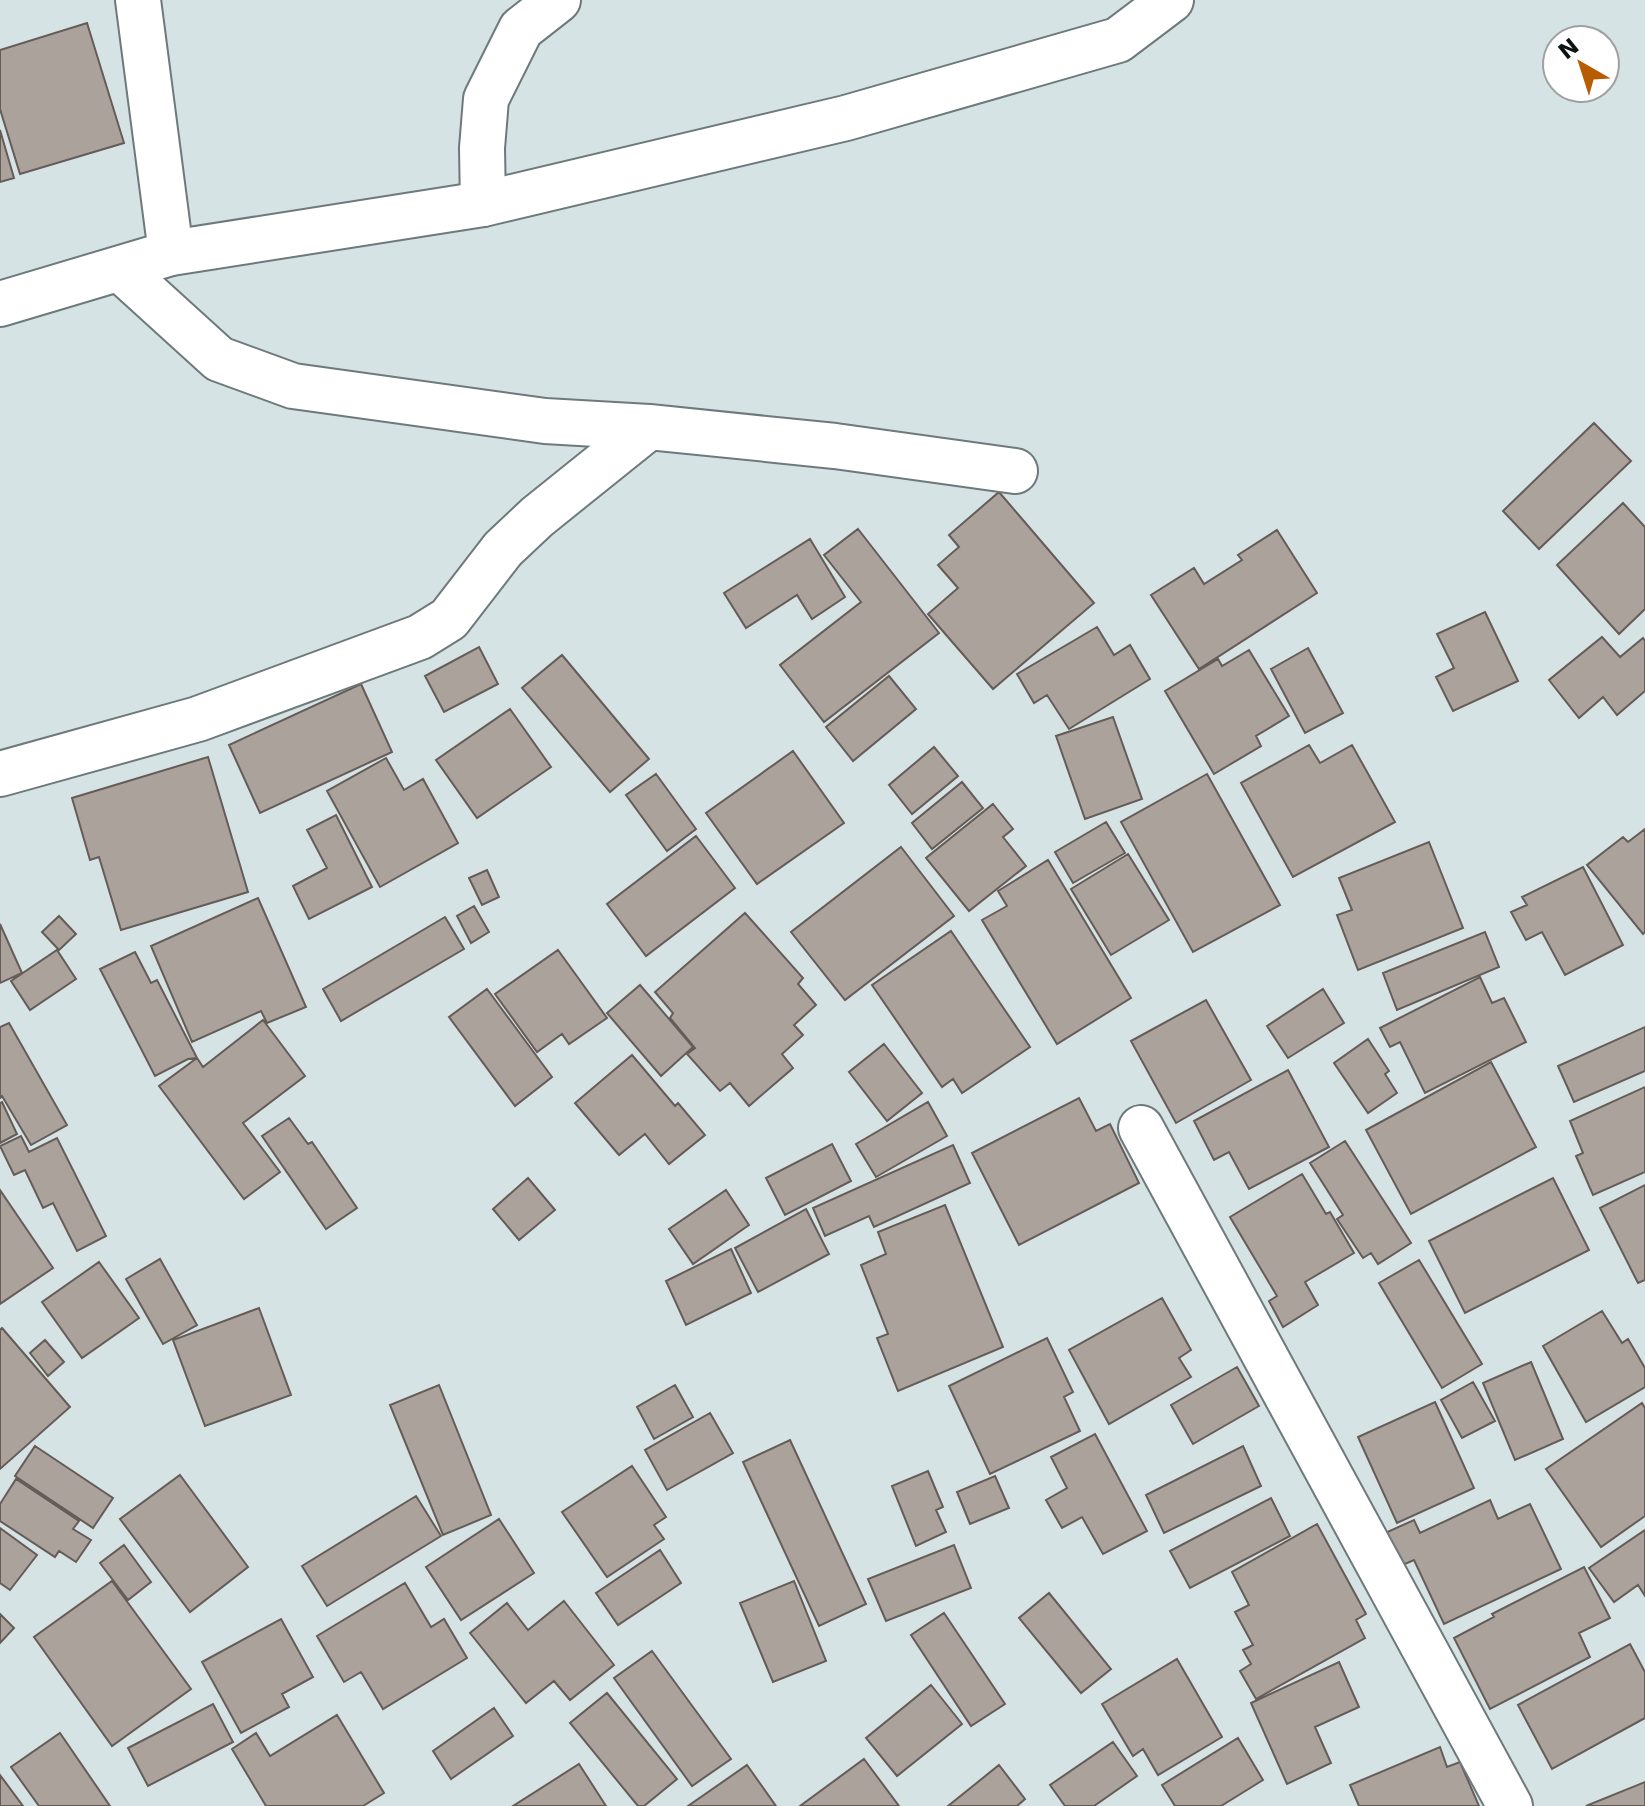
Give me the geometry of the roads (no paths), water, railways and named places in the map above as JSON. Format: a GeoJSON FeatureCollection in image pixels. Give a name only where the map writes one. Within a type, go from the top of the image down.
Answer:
{"type":"FeatureCollection","features":[{"type":"Feature","properties":{"kind":"street"},"geometry":{"type":"LineString","coordinates":[[138,0],[171,253]]}},
{"type":"Feature","properties":{"kind":"street"},"geometry":{"type":"LineString","coordinates":[[483,204],[482,148],[486,99],[521,29],[558,0]]}},
{"type":"Feature","properties":{"kind":"street"},"geometry":{"type":"LineString","coordinates":[[0,304],[171,253],[483,204],[846,118],[1118,40],[1171,0]]}},
{"type":"Feature","properties":{"kind":"street"},"geometry":{"type":"LineString","coordinates":[[120,269],[219,359],[293,386],[545,421],[649,427],[911,455],[1015,471]]}},
{"type":"Feature","properties":{"kind":"street"},"geometry":{"type":"LineString","coordinates":[[0,774],[198,719],[420,637],[449,619],[503,549],[649,427]]}},
{"type":"Feature","properties":{"kind":"street"},"geometry":{"type":"LineString","coordinates":[[1141,1128],[1510,1806]]}}]}
